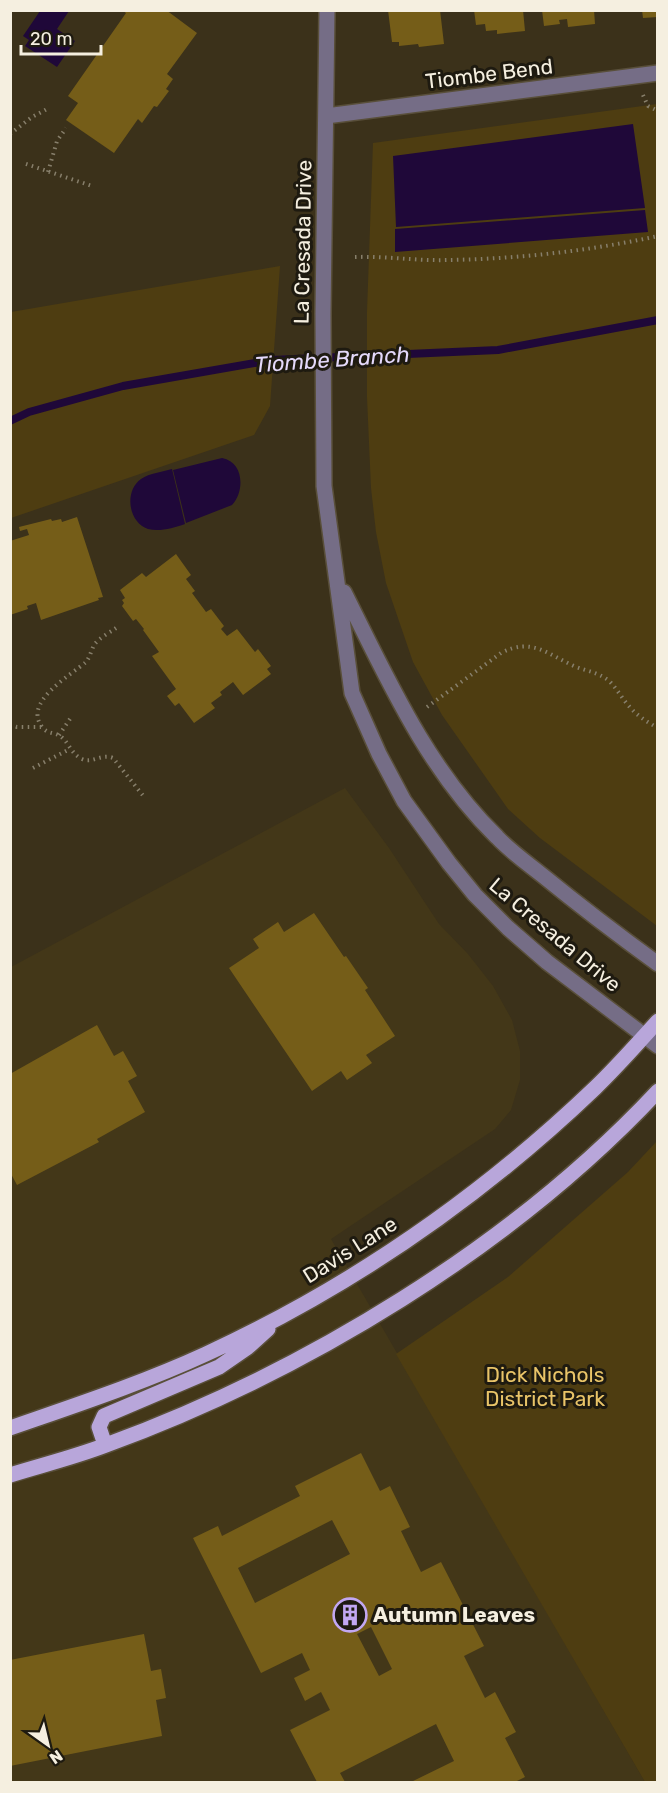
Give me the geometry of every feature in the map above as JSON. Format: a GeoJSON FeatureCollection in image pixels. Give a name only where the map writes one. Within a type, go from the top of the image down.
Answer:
{"type":"FeatureCollection","features":[{"type":"Feature","properties":{"kind":"main road","name":"Davis Lane"},"geometry":{"type":"LineString","coordinates":[[10,1428],[112,1393],[206,1354],[285,1314],[374,1262],[449,1211],[528,1148],[596,1087],[657,1021]]}},
{"type":"Feature","properties":{"kind":"main road"},"geometry":{"type":"LineString","coordinates":[[10,1475],[105,1445],[196,1409],[302,1358],[386,1308],[469,1254],[558,1185],[638,1112],[657,1091]]}},
{"type":"Feature","properties":{"kind":"main road"},"geometry":{"type":"LineString","coordinates":[[105,1445],[99,1426],[104,1416],[219,1367],[248,1347],[285,1314]]}},
{"type":"Feature","properties":{"kind":"street","name":"La Cresada Drive"},"geometry":{"type":"LineString","coordinates":[[327,10],[322,406],[324,486],[352,693],[379,754],[404,801],[475,896],[547,962],[657,1046]]}},
{"type":"Feature","properties":{"kind":"street","name":"Tiombe Bend"},"geometry":{"type":"LineString","coordinates":[[326,116],[657,73]]}},
{"type":"Feature","properties":{"kind":"street","name":"La Cresada Drive"},"geometry":{"type":"LineString","coordinates":[[338,581],[405,713],[447,779],[473,811],[498,838],[589,914],[657,964]]}},
{"type":"Feature","properties":{"kind":"path"},"geometry":{"type":"LineString","coordinates":[[10,134],[32,117],[49,108]]}},
{"type":"Feature","properties":{"kind":"path"},"geometry":{"type":"LineString","coordinates":[[48,172],[57,141],[66,128]]}},
{"type":"Feature","properties":{"kind":"path"},"geometry":{"type":"LineString","coordinates":[[26,164],[92,186]]}},
{"type":"Feature","properties":{"kind":"path"},"geometry":{"type":"LineString","coordinates":[[355,257],[374,256],[413,261],[500,258],[605,246],[657,236]]}},
{"type":"Feature","properties":{"kind":"path"},"geometry":{"type":"LineString","coordinates":[[116,628],[95,644],[88,660],[48,693],[41,702],[38,714],[42,727],[46,731],[59,735],[75,755],[88,761],[103,756],[113,758],[145,798]]}},
{"type":"Feature","properties":{"kind":"path"},"geometry":{"type":"LineString","coordinates":[[427,707],[501,653],[512,647],[531,647],[540,648],[565,662],[602,675],[636,713],[657,728]]}},
{"type":"Feature","properties":{"kind":"path"},"geometry":{"type":"LineString","coordinates":[[59,735],[72,716]]}},
{"type":"Feature","properties":{"kind":"path"},"geometry":{"type":"LineString","coordinates":[[10,725],[42,727]]}},
{"type":"Feature","properties":{"kind":"path"},"geometry":{"type":"LineString","coordinates":[[33,768],[70,749]]}},
{"type":"Feature","properties":{"kind":"shaded area"},"geometry":{"type":"Polygon","coordinates":[[[40,11],[69,11],[57,29],[75,41],[57,67],[25,46],[29,40],[23,36],[40,11]]]}},
{"type":"Feature","properties":{"kind":"shaded area"},"geometry":{"type":"Polygon","coordinates":[[[633,124],[645,208],[396,227],[393,156],[633,124]]]}},
{"type":"Feature","properties":{"kind":"shaded area"},"geometry":{"type":"Polygon","coordinates":[[[645,210],[648,232],[395,252],[395,229],[645,210]]]}},
{"type":"Feature","properties":{"kind":"shaded area"},"geometry":{"type":"Polygon","coordinates":[[[222,458],[235,465],[238,471],[240,485],[236,499],[232,505],[186,523],[173,470],[222,458]]]}},
{"type":"Feature","properties":{"kind":"shaded area"},"geometry":{"type":"Polygon","coordinates":[[[172,469],[185,524],[162,530],[148,529],[136,520],[133,513],[130,498],[132,491],[141,479],[172,469]]]}},
{"type":"Feature","properties":{"kind":"shaded area"},"geometry":{"type":"Polygon","coordinates":[[[345,788],[389,848],[439,924],[468,954],[493,986],[512,1020],[520,1051],[520,1080],[511,1110],[495,1129],[331,1239],[645,1782],[11,1782],[11,967],[345,788]]]}},
{"type":"Feature","properties":{"kind":"green space"},"geometry":{"type":"Polygon","coordinates":[[[657,104],[657,926],[540,838],[508,809],[442,715],[413,662],[386,583],[376,532],[371,488],[367,397],[367,312],[373,143],[657,104]]]}},
{"type":"Feature","properties":{"kind":"green space"},"geometry":{"type":"Polygon","coordinates":[[[280,266],[270,406],[254,435],[11,518],[11,312],[280,266]]]}},
{"type":"Feature","properties":{"kind":"green space","name":"Dick Nichols District Park"},"geometry":{"type":"Polygon","coordinates":[[[657,1141],[658,1782],[645,1782],[396,1354],[508,1277],[628,1172],[657,1141]]]}},
{"type":"Feature","properties":{"kind":"building"},"geometry":{"type":"Polygon","coordinates":[[[122,10],[166,10],[197,33],[167,74],[173,79],[166,89],[169,91],[142,123],[138,119],[114,153],[66,120],[78,103],[68,96],[126,13],[122,10]]]}},
{"type":"Feature","properties":{"kind":"building"},"geometry":{"type":"Polygon","coordinates":[[[388,10],[440,10],[444,44],[419,47],[418,44],[399,46],[399,42],[392,42],[388,10]]]}},
{"type":"Feature","properties":{"kind":"building"},"geometry":{"type":"Polygon","coordinates":[[[474,10],[523,10],[525,31],[497,34],[497,30],[486,31],[485,24],[476,25],[474,10]]]}},
{"type":"Feature","properties":{"kind":"building"},"geometry":{"type":"Polygon","coordinates":[[[542,10],[594,10],[595,24],[568,27],[567,19],[559,20],[560,24],[544,26],[542,10]]]}},
{"type":"Feature","properties":{"kind":"building"},"geometry":{"type":"Polygon","coordinates":[[[642,10],[658,10],[658,17],[643,18],[642,10]]]}},
{"type":"Feature","properties":{"kind":"building"},"geometry":{"type":"Polygon","coordinates":[[[77,517],[103,597],[41,620],[36,603],[27,606],[28,609],[10,615],[10,541],[29,535],[27,529],[20,531],[19,527],[51,519],[52,521],[61,519],[62,522],[77,517]]]}},
{"type":"Feature","properties":{"kind":"building"},"geometry":{"type":"Polygon","coordinates":[[[176,554],[191,575],[186,579],[195,591],[192,593],[206,612],[211,609],[224,626],[221,629],[227,636],[237,629],[255,652],[258,649],[271,666],[267,669],[271,674],[243,695],[233,682],[220,692],[222,695],[211,703],[215,708],[194,723],[179,703],[175,706],[167,696],[176,689],[152,656],[159,652],[136,619],[133,621],[122,606],[124,603],[122,600],[125,598],[120,590],[142,573],[146,577],[176,554]]]}},
{"type":"Feature","properties":{"kind":"building"},"geometry":{"type":"Polygon","coordinates":[[[314,913],[368,988],[365,990],[395,1036],[366,1055],[372,1063],[347,1080],[341,1071],[312,1091],[229,968],[259,948],[253,939],[278,922],[284,932],[314,913]]]}},
{"type":"Feature","properties":{"kind":"building"},"geometry":{"type":"Polygon","coordinates":[[[97,1025],[114,1056],[123,1051],[137,1076],[128,1081],[145,1112],[97,1139],[99,1142],[17,1185],[10,1172],[10,1074],[97,1025]]]}},
{"type":"Feature","properties":{"kind":"building","name":"Autumn Leaves"},"geometry":{"type":"Polygon","coordinates":[[[361,1453],[380,1491],[390,1486],[410,1527],[401,1531],[421,1572],[441,1562],[484,1646],[464,1656],[485,1698],[495,1692],[516,1732],[505,1738],[525,1777],[515,1782],[411,1782],[454,1761],[436,1724],[340,1773],[345,1782],[317,1782],[290,1730],[330,1710],[321,1692],[305,1701],[294,1678],[310,1670],[302,1653],[261,1673],[193,1538],[218,1526],[222,1536],[300,1496],[295,1486],[361,1453]],[[332,1520],[238,1568],[255,1603],[350,1554],[332,1520]],[[371,1627],[357,1634],[379,1676],[392,1669],[371,1627]]]}},
{"type":"Feature","properties":{"kind":"building"},"geometry":{"type":"Polygon","coordinates":[[[144,1634],[151,1671],[161,1669],[166,1698],[156,1700],[162,1736],[10,1766],[10,1660],[144,1634]]]}},
{"type":"Feature","properties":{"kind":"waterway","name":"Tiombe Branch"},"geometry":{"type":"LineString","coordinates":[[10,421],[29,412],[123,386],[272,360],[498,350],[658,320]]}},
{"type":"Feature","properties":{"kind":"place","name":"Autumn Leaves"},"geometry":{"type":"Point","coordinates":[350,1615]}}]}
